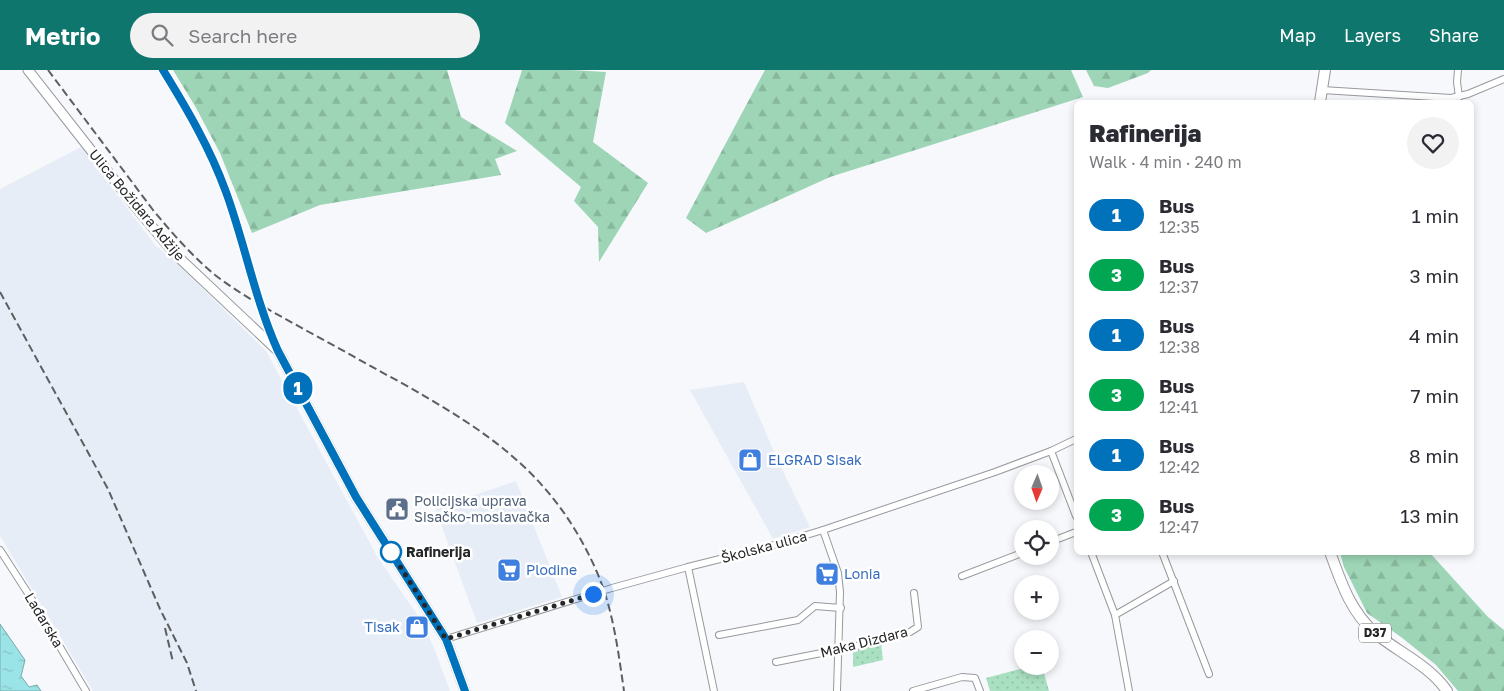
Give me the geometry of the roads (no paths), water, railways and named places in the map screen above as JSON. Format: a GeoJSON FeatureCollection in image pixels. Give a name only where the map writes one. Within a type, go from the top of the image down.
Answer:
{"type":"FeatureCollection","features":[{"type":"Feature","properties":{"kind":"main road","name":"Ulica Božidara Adžije"},"geometry":{"type":"LineString","coordinates":[[28,70],[174,253],[278,351],[356,497],[446,639],[465,691]]}},
{"type":"Feature","properties":{"kind":"main road"},"geometry":{"type":"LineString","coordinates":[[1320,100],[1325,70]]}},
{"type":"Feature","properties":{"kind":"main road","name":"D37"},"geometry":{"type":"LineString","coordinates":[[1331,555],[1344,591],[1364,621],[1381,637],[1433,676],[1447,691]]}},
{"type":"Feature","properties":{"kind":"street"},"geometry":{"type":"LineString","coordinates":[[163,70],[182,101],[215,164],[232,210],[268,327],[278,351]]}},
{"type":"Feature","properties":{"kind":"street"},"geometry":{"type":"LineString","coordinates":[[1458,70],[1459,97]]}},
{"type":"Feature","properties":{"kind":"street"},"geometry":{"type":"LineString","coordinates":[[1322,90],[1438,98],[1459,97],[1504,79]]}},
{"type":"Feature","properties":{"kind":"street","name":"Školska ulica"},"geometry":{"type":"LineString","coordinates":[[446,639],[688,566],[760,549],[824,530],[937,493],[1051,451],[1074,440]]}},
{"type":"Feature","properties":{"kind":"street"},"geometry":{"type":"LineString","coordinates":[[1051,451],[1074,511]]}},
{"type":"Feature","properties":{"kind":"street"},"geometry":{"type":"LineString","coordinates":[[824,530],[838,573],[841,608],[837,691]]}},
{"type":"Feature","properties":{"kind":"street"},"geometry":{"type":"LineString","coordinates":[[1059,539],[1074,533]]}},
{"type":"Feature","properties":{"kind":"street","name":"Lađarska"},"geometry":{"type":"LineString","coordinates":[[0,550],[86,691]]}},
{"type":"Feature","properties":{"kind":"street"},"geometry":{"type":"LineString","coordinates":[[1092,555],[1115,615],[1129,691]]}},
{"type":"Feature","properties":{"kind":"street"},"geometry":{"type":"LineString","coordinates":[[1163,555],[1209,674]]}},
{"type":"Feature","properties":{"kind":"street"},"geometry":{"type":"LineString","coordinates":[[962,576],[1014,556]]}},
{"type":"Feature","properties":{"kind":"street"},"geometry":{"type":"LineString","coordinates":[[688,566],[714,691]]}},
{"type":"Feature","properties":{"kind":"street"},"geometry":{"type":"LineString","coordinates":[[1115,615],[1174,581]]}},
{"type":"Feature","properties":{"kind":"street","name":"Maka Dizdara"},"geometry":{"type":"LineString","coordinates":[[776,662],[882,641],[918,628],[914,593]]}},
{"type":"Feature","properties":{"kind":"street"},"geometry":{"type":"LineString","coordinates":[[719,635],[798,620],[815,606],[841,608]]}},
{"type":"Feature","properties":{"kind":"street"},"geometry":{"type":"LineString","coordinates":[[913,691],[962,677],[975,678],[980,691]]}},
{"type":"Feature","properties":{"kind":"water"},"geometry":{"type":"Polygon","coordinates":[[[0,624],[25,660],[21,676],[29,687],[37,685],[41,691],[0,691],[0,624]]]}},
{"type":"Feature","properties":{"kind":"railway"},"geometry":{"type":"LineString","coordinates":[[48,70],[153,210],[182,244],[215,275],[261,305],[430,399],[460,418],[488,437],[538,481],[579,536],[602,584],[611,614],[624,691]]}},
{"type":"Feature","properties":{"kind":"railway"},"geometry":{"type":"LineString","coordinates":[[0,292],[108,489],[160,609],[187,663],[196,691]]}},
{"type":"Feature","properties":{"kind":"railway"},"geometry":{"type":"LineString","coordinates":[[165,628],[173,662]]}},
{"type":"Feature","properties":{"kind":"place","name":"ELGRAD Sisak"},"geometry":{"type":"Point","coordinates":[750,460]}},
{"type":"Feature","properties":{"kind":"place","name":"Policijska uprava Sisačko-moslavačka"},"geometry":{"type":"Point","coordinates":[397,509]}},
{"type":"Feature","properties":{"kind":"place","name":"Rafinerija"},"geometry":{"type":"Point","coordinates":[391,552]}},
{"type":"Feature","properties":{"kind":"place","name":"Plodine"},"geometry":{"type":"Point","coordinates":[509,570]}},
{"type":"Feature","properties":{"kind":"place","name":"Lonia"},"geometry":{"type":"Point","coordinates":[827,574]}},
{"type":"Feature","properties":{"kind":"place","name":"Tisak"},"geometry":{"type":"Point","coordinates":[417,627]}}]}
